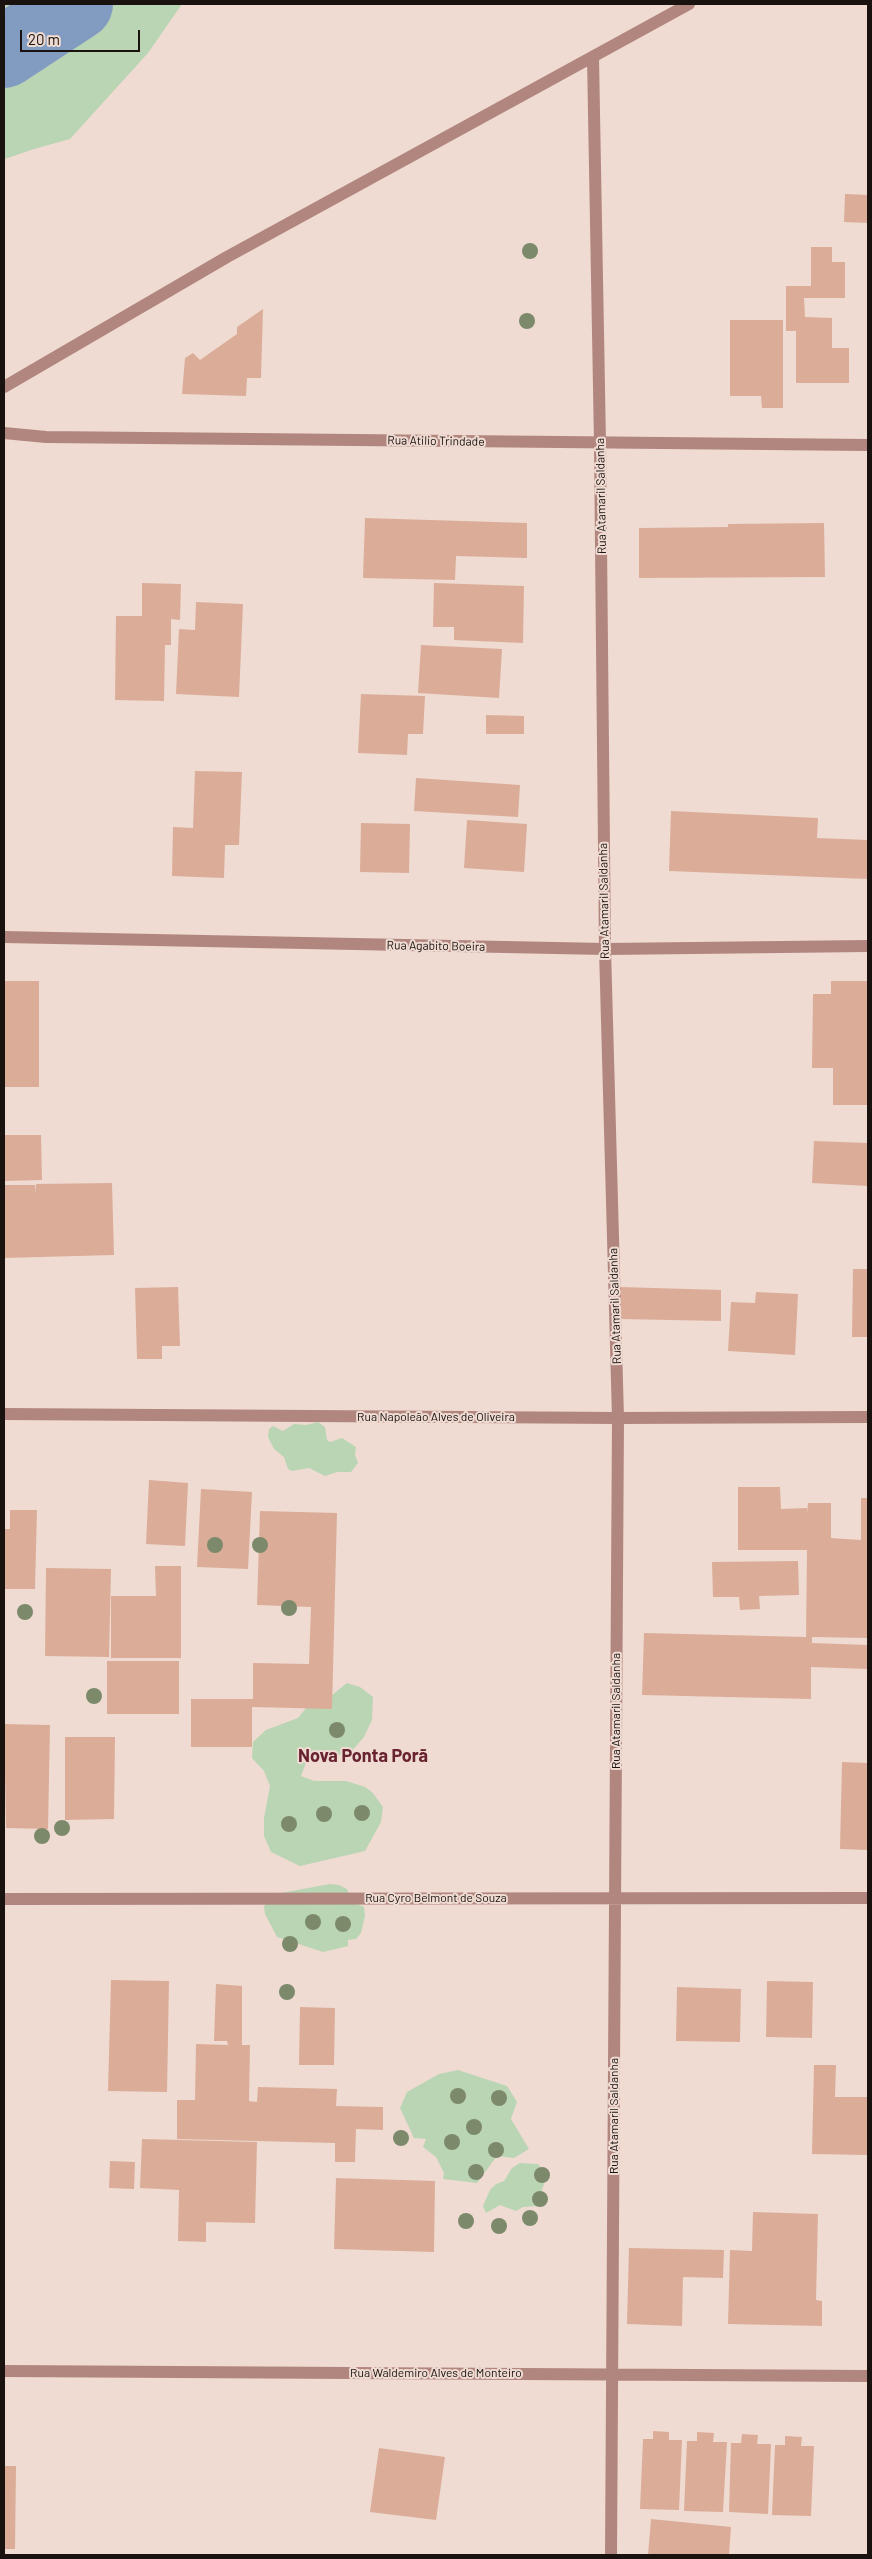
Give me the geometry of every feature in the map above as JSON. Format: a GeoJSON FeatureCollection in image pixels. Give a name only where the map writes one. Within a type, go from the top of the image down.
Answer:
{"type":"FeatureCollection","features":[{"type":"Feature","properties":{"kind":"street"},"geometry":{"type":"LineString","coordinates":[[4,387],[227,257],[689,4]]}},
{"type":"Feature","properties":{"kind":"street","name":"Rua Atamaril Saldanha"},"geometry":{"type":"LineString","coordinates":[[593,57],[600,443],[605,950],[618,1418],[611,2555]]}},
{"type":"Feature","properties":{"kind":"street","name":"Rua Atilio Trindade"},"geometry":{"type":"LineString","coordinates":[[4,433],[46,437],[868,444]]}},
{"type":"Feature","properties":{"kind":"street","name":"Rua Agabito Boeira"},"geometry":{"type":"LineString","coordinates":[[4,937],[605,950],[868,946]]}},
{"type":"Feature","properties":{"kind":"street","name":"Rua Napoleão Alves de Oliveira"},"geometry":{"type":"LineString","coordinates":[[4,1414],[618,1418],[868,1417]]}},
{"type":"Feature","properties":{"kind":"street","name":"Rua Cyro Belmont de Souza"},"geometry":{"type":"LineString","coordinates":[[4,1899],[868,1898]]}},
{"type":"Feature","properties":{"kind":"street","name":"Rua Waldemiro Alves de Monteiro"},"geometry":{"type":"LineString","coordinates":[[4,2371],[868,2376]]}},
{"type":"Feature","properties":{"kind":"green space"},"geometry":{"type":"Polygon","coordinates":[[[4,4],[182,4],[148,53],[70,139],[5,159],[4,162],[4,4]]]}},
{"type":"Feature","properties":{"kind":"green space"},"geometry":{"type":"Polygon","coordinates":[[[318,1422],[325,1427],[327,1440],[330,1442],[342,1438],[356,1447],[355,1455],[358,1463],[351,1472],[337,1472],[325,1476],[309,1468],[292,1471],[288,1469],[284,1457],[274,1449],[268,1437],[269,1429],[273,1426],[283,1431],[294,1424],[306,1425],[318,1422]]]}},
{"type":"Feature","properties":{"kind":"green space"},"geometry":{"type":"Polygon","coordinates":[[[347,1683],[360,1687],[373,1697],[372,1720],[364,1737],[350,1753],[307,1760],[301,1776],[314,1781],[346,1781],[365,1787],[372,1792],[383,1807],[381,1822],[365,1851],[300,1866],[271,1852],[264,1836],[264,1818],[270,1786],[264,1771],[252,1758],[253,1742],[266,1730],[298,1718],[315,1697],[332,1695],[347,1683]]]}},
{"type":"Feature","properties":{"kind":"green space"},"geometry":{"type":"Polygon","coordinates":[[[330,1884],[339,1885],[347,1889],[350,1897],[357,1904],[364,1907],[365,1916],[361,1933],[356,1939],[348,1940],[348,1946],[323,1952],[277,1937],[265,1914],[264,1906],[276,1894],[330,1884]]]}},
{"type":"Feature","properties":{"kind":"green space"},"geometry":{"type":"Polygon","coordinates":[[[458,2070],[507,2086],[517,2102],[511,2119],[529,2149],[514,2158],[497,2156],[477,2183],[443,2179],[444,2173],[436,2157],[423,2147],[426,2139],[414,2138],[400,2108],[407,2092],[439,2074],[458,2070]]]}},
{"type":"Feature","properties":{"kind":"green space"},"geometry":{"type":"Polygon","coordinates":[[[520,2163],[538,2164],[543,2171],[544,2184],[537,2206],[523,2207],[516,2211],[500,2205],[486,2213],[483,2206],[490,2190],[496,2184],[504,2181],[512,2168],[520,2163]]]}},
{"type":"Feature","properties":{"kind":"building"},"geometry":{"type":"Polygon","coordinates":[[[845,194],[868,195],[868,223],[844,222],[845,194]]]}},
{"type":"Feature","properties":{"kind":"building"},"geometry":{"type":"Polygon","coordinates":[[[811,247],[832,247],[832,262],[845,262],[845,298],[804,298],[805,317],[832,318],[832,348],[849,348],[849,383],[796,383],[796,331],[786,331],[786,286],[811,286],[811,247]]]}},
{"type":"Feature","properties":{"kind":"building"},"geometry":{"type":"Polygon","coordinates":[[[263,309],[261,378],[247,378],[246,396],[182,394],[185,358],[193,353],[200,360],[237,334],[237,327],[263,309]]]}},
{"type":"Feature","properties":{"kind":"building"},"geometry":{"type":"Polygon","coordinates":[[[730,320],[783,320],[783,408],[762,408],[761,396],[730,396],[730,320]]]}},
{"type":"Feature","properties":{"kind":"building"},"geometry":{"type":"Polygon","coordinates":[[[365,518],[527,523],[527,558],[456,556],[455,580],[363,578],[365,518]]]}},
{"type":"Feature","properties":{"kind":"building"},"geometry":{"type":"Polygon","coordinates":[[[824,523],[825,577],[639,578],[639,528],[728,527],[728,524],[824,523]]]}},
{"type":"Feature","properties":{"kind":"building"},"geometry":{"type":"Polygon","coordinates":[[[142,583],[181,584],[180,620],[171,619],[171,645],[165,645],[164,701],[115,700],[116,616],[142,616],[142,583]]]}},
{"type":"Feature","properties":{"kind":"building"},"geometry":{"type":"Polygon","coordinates":[[[434,583],[524,586],[523,643],[454,640],[454,627],[433,627],[434,583]]]}},
{"type":"Feature","properties":{"kind":"building"},"geometry":{"type":"Polygon","coordinates":[[[196,602],[243,604],[239,697],[176,694],[179,629],[195,630],[196,602]]]}},
{"type":"Feature","properties":{"kind":"building"},"geometry":{"type":"Polygon","coordinates":[[[421,645],[502,649],[499,698],[418,693],[421,645]]]}},
{"type":"Feature","properties":{"kind":"building"},"geometry":{"type":"Polygon","coordinates":[[[361,694],[425,696],[423,734],[408,734],[407,755],[358,753],[361,694]]]}},
{"type":"Feature","properties":{"kind":"building"},"geometry":{"type":"Polygon","coordinates":[[[486,715],[524,716],[524,734],[486,734],[486,715]]]}},
{"type":"Feature","properties":{"kind":"building"},"geometry":{"type":"Polygon","coordinates":[[[195,771],[242,772],[239,845],[225,845],[224,878],[172,876],[173,827],[193,828],[195,771]]]}},
{"type":"Feature","properties":{"kind":"building"},"geometry":{"type":"Polygon","coordinates":[[[416,778],[520,785],[518,817],[414,811],[416,778]]]}},
{"type":"Feature","properties":{"kind":"building"},"geometry":{"type":"Polygon","coordinates":[[[671,811],[818,818],[817,838],[868,840],[868,879],[669,871],[671,811]]]}},
{"type":"Feature","properties":{"kind":"building"},"geometry":{"type":"Polygon","coordinates":[[[467,820],[527,824],[524,872],[464,868],[467,820]]]}},
{"type":"Feature","properties":{"kind":"building"},"geometry":{"type":"Polygon","coordinates":[[[361,823],[410,824],[409,873],[360,872],[361,823]]]}},
{"type":"Feature","properties":{"kind":"building"},"geometry":{"type":"Polygon","coordinates":[[[4,981],[39,981],[39,1087],[4,1087],[4,981]]]}},
{"type":"Feature","properties":{"kind":"building"},"geometry":{"type":"Polygon","coordinates":[[[831,981],[868,981],[868,1105],[833,1105],[833,1068],[812,1068],[813,994],[831,994],[831,981]]]}},
{"type":"Feature","properties":{"kind":"building"},"geometry":{"type":"Polygon","coordinates":[[[4,1135],[41,1135],[42,1180],[4,1181],[4,1135]]]}},
{"type":"Feature","properties":{"kind":"building"},"geometry":{"type":"Polygon","coordinates":[[[814,1141],[868,1143],[868,1186],[812,1183],[814,1141]]]}},
{"type":"Feature","properties":{"kind":"building"},"geometry":{"type":"Polygon","coordinates":[[[112,1183],[114,1255],[4,1258],[4,1185],[35,1185],[36,1193],[36,1184],[112,1183]]]}},
{"type":"Feature","properties":{"kind":"building"},"geometry":{"type":"Polygon","coordinates":[[[853,1269],[868,1269],[868,1337],[852,1337],[853,1269]]]}},
{"type":"Feature","properties":{"kind":"building"},"geometry":{"type":"Polygon","coordinates":[[[178,1287],[180,1346],[162,1346],[162,1359],[137,1359],[135,1288],[178,1287]]]}},
{"type":"Feature","properties":{"kind":"building"},"geometry":{"type":"Polygon","coordinates":[[[620,1287],[721,1290],[721,1321],[620,1319],[620,1287]]]}},
{"type":"Feature","properties":{"kind":"building"},"geometry":{"type":"Polygon","coordinates":[[[756,1292],[798,1294],[795,1355],[728,1351],[731,1302],[755,1303],[756,1292]]]}},
{"type":"Feature","properties":{"kind":"building"},"geometry":{"type":"Polygon","coordinates":[[[149,1480],[188,1483],[185,1546],[146,1544],[149,1480]]]}},
{"type":"Feature","properties":{"kind":"building"},"geometry":{"type":"Polygon","coordinates":[[[738,1487],[780,1487],[781,1509],[807,1508],[807,1514],[808,1503],[831,1503],[831,1538],[861,1540],[861,1498],[868,1498],[868,1638],[812,1637],[812,1643],[868,1645],[868,1669],[811,1667],[811,1699],[642,1695],[644,1633],[806,1637],[807,1550],[738,1550],[738,1487]]]}},
{"type":"Feature","properties":{"kind":"building"},"geometry":{"type":"Polygon","coordinates":[[[201,1489],[252,1492],[248,1569],[197,1567],[201,1489]]]}},
{"type":"Feature","properties":{"kind":"building"},"geometry":{"type":"Polygon","coordinates":[[[10,1510],[37,1510],[35,1589],[4,1589],[4,1529],[10,1529],[10,1510]]]}},
{"type":"Feature","properties":{"kind":"building"},"geometry":{"type":"Polygon","coordinates":[[[260,1511],[337,1513],[332,1709],[252,1707],[252,1747],[191,1747],[191,1699],[253,1699],[253,1663],[309,1664],[311,1607],[257,1605],[260,1511]]]}},
{"type":"Feature","properties":{"kind":"building"},"geometry":{"type":"Polygon","coordinates":[[[798,1561],[799,1595],[759,1596],[760,1609],[740,1610],[739,1597],[713,1597],[712,1562],[798,1561]]]}},
{"type":"Feature","properties":{"kind":"building"},"geometry":{"type":"Polygon","coordinates":[[[155,1566],[181,1566],[181,1658],[111,1658],[111,1596],[156,1596],[155,1566]]]}},
{"type":"Feature","properties":{"kind":"building"},"geometry":{"type":"Polygon","coordinates":[[[46,1568],[111,1569],[109,1657],[45,1656],[46,1568]]]}},
{"type":"Feature","properties":{"kind":"building"},"geometry":{"type":"Polygon","coordinates":[[[107,1661],[179,1661],[179,1714],[107,1714],[107,1661]]]}},
{"type":"Feature","properties":{"kind":"building"},"geometry":{"type":"Polygon","coordinates":[[[4,1724],[50,1725],[48,1829],[6,1828],[4,1724]]]}},
{"type":"Feature","properties":{"kind":"building"},"geometry":{"type":"Polygon","coordinates":[[[65,1737],[115,1737],[114,1819],[65,1820],[65,1737]]]}},
{"type":"Feature","properties":{"kind":"building"},"geometry":{"type":"Polygon","coordinates":[[[842,1762],[868,1763],[868,1850],[840,1849],[842,1762]]]}},
{"type":"Feature","properties":{"kind":"building"},"geometry":{"type":"Polygon","coordinates":[[[111,1980],[169,1981],[167,2092],[108,2091],[111,1980]]]}},
{"type":"Feature","properties":{"kind":"building"},"geometry":{"type":"Polygon","coordinates":[[[767,1981],[813,1982],[812,2038],[766,2037],[767,1981]]]}},
{"type":"Feature","properties":{"kind":"building"},"geometry":{"type":"Polygon","coordinates":[[[216,1984],[242,1986],[242,2045],[250,2045],[249,2101],[257,2102],[258,2087],[337,2089],[336,2106],[383,2107],[383,2130],[356,2129],[355,2162],[335,2162],[335,2143],[177,2139],[177,2100],[195,2100],[196,2044],[228,2045],[227,2041],[214,2041],[216,1984]]]}},
{"type":"Feature","properties":{"kind":"building"},"geometry":{"type":"Polygon","coordinates":[[[677,1987],[741,1989],[740,2042],[676,2041],[677,1987]]]}},
{"type":"Feature","properties":{"kind":"building"},"geometry":{"type":"Polygon","coordinates":[[[300,2007],[335,2008],[334,2065],[299,2065],[300,2007]]]}},
{"type":"Feature","properties":{"kind":"building"},"geometry":{"type":"Polygon","coordinates":[[[814,2065],[836,2065],[835,2097],[868,2097],[868,2155],[812,2154],[814,2065]]]}},
{"type":"Feature","properties":{"kind":"building"},"geometry":{"type":"Polygon","coordinates":[[[142,2139],[257,2142],[255,2223],[206,2222],[206,2242],[178,2241],[179,2190],[140,2188],[142,2139]]]}},
{"type":"Feature","properties":{"kind":"building"},"geometry":{"type":"Polygon","coordinates":[[[110,2161],[135,2162],[134,2189],[109,2188],[110,2161]]]}},
{"type":"Feature","properties":{"kind":"building"},"geometry":{"type":"Polygon","coordinates":[[[336,2178],[435,2181],[434,2252],[334,2249],[336,2178]]]}},
{"type":"Feature","properties":{"kind":"building"},"geometry":{"type":"Polygon","coordinates":[[[753,2212],[818,2214],[816,2300],[822,2301],[822,2326],[728,2324],[730,2250],[752,2251],[753,2212]]]}},
{"type":"Feature","properties":{"kind":"building"},"geometry":{"type":"Polygon","coordinates":[[[629,2248],[724,2250],[723,2278],[683,2277],[682,2326],[627,2324],[629,2248]]]}},
{"type":"Feature","properties":{"kind":"building"},"geometry":{"type":"Polygon","coordinates":[[[653,2431],[669,2432],[669,2440],[682,2440],[679,2510],[640,2509],[643,2439],[653,2439],[653,2431]]]}},
{"type":"Feature","properties":{"kind":"building"},"geometry":{"type":"Polygon","coordinates":[[[697,2432],[714,2433],[713,2442],[727,2442],[723,2512],[684,2511],[687,2441],[697,2441],[697,2432]]]}},
{"type":"Feature","properties":{"kind":"building"},"geometry":{"type":"Polygon","coordinates":[[[742,2434],[758,2435],[757,2444],[771,2444],[768,2514],[729,2512],[731,2443],[741,2443],[742,2434]]]}},
{"type":"Feature","properties":{"kind":"building"},"geometry":{"type":"Polygon","coordinates":[[[785,2436],[802,2437],[801,2446],[814,2446],[811,2516],[772,2515],[775,2445],[785,2445],[785,2436]]]}},
{"type":"Feature","properties":{"kind":"building"},"geometry":{"type":"Polygon","coordinates":[[[379,2448],[445,2457],[436,2520],[370,2512],[379,2448]]]}},
{"type":"Feature","properties":{"kind":"building"},"geometry":{"type":"Polygon","coordinates":[[[4,2466],[16,2466],[15,2549],[4,2549],[4,2466]]]}},
{"type":"Feature","properties":{"kind":"building"},"geometry":{"type":"Polygon","coordinates":[[[651,2519],[731,2527],[729,2555],[648,2555],[651,2519]]]}},
{"type":"Feature","properties":{"kind":"waterway"},"geometry":{"type":"LineString","coordinates":[[4,52],[77,4]]}},
{"type":"Feature","properties":{"kind":"district","name":"Nova Ponta Porã"},"geometry":{"type":"Point","coordinates":[363,1756]}}]}
